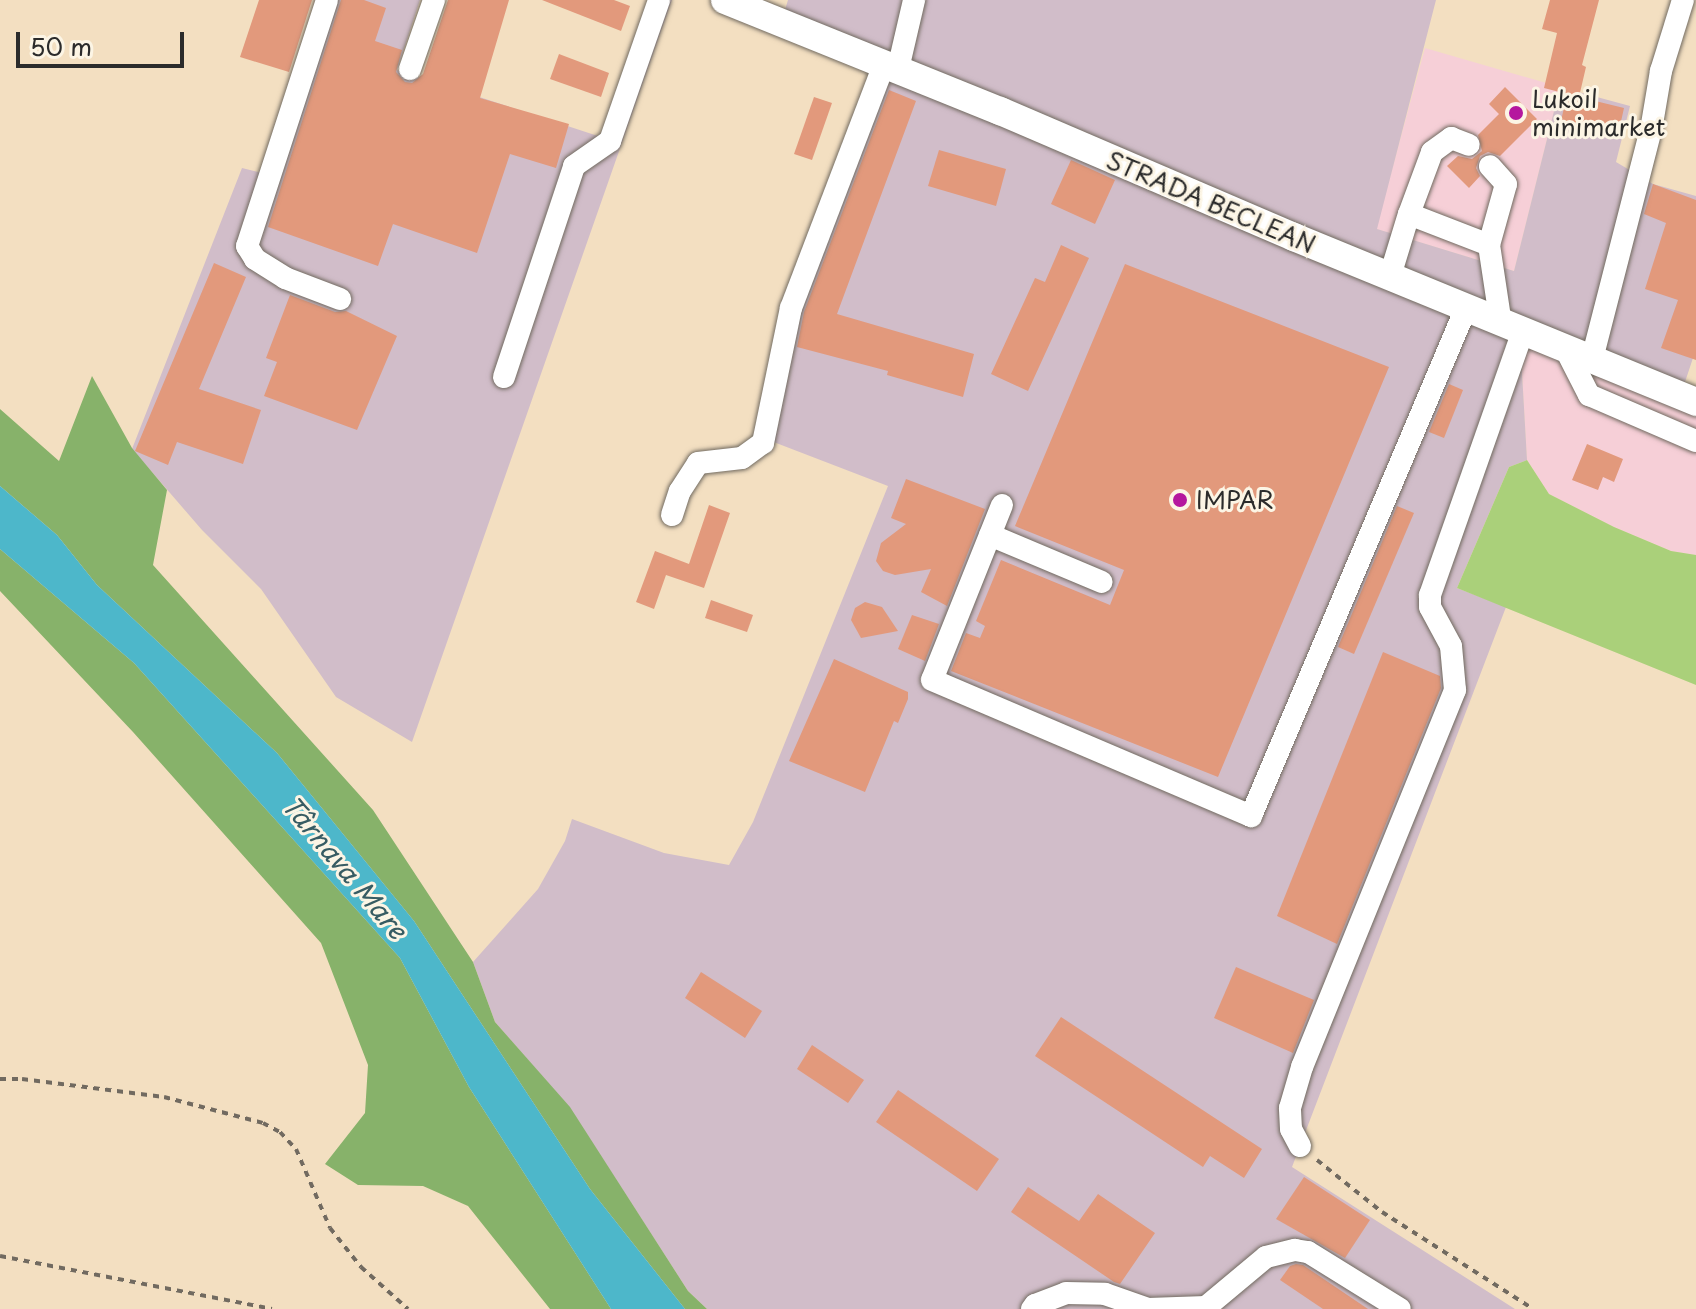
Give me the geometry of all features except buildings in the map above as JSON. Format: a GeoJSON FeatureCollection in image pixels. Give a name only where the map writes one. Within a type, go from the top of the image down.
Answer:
{"type":"FeatureCollection","features":[{"type":"Feature","properties":{"kind":"main road","name":"STRADA BECLEAN"},"geometry":{"type":"LineString","coordinates":[[725,0],[891,66],[1512,328],[1696,402]]}},
{"type":"Feature","properties":{"kind":"street"},"geometry":{"type":"LineString","coordinates":[[327,0],[247,246],[255,259],[285,278],[340,299]]}},
{"type":"Feature","properties":{"kind":"street"},"geometry":{"type":"LineString","coordinates":[[410,69],[434,0]]}},
{"type":"Feature","properties":{"kind":"street"},"geometry":{"type":"LineString","coordinates":[[504,377],[574,166],[610,141],[659,0]]}},
{"type":"Feature","properties":{"kind":"street"},"geometry":{"type":"LineString","coordinates":[[672,515],[680,491],[698,463],[742,458],[763,443],[791,308],[891,66],[914,0]]}},
{"type":"Feature","properties":{"kind":"street"},"geometry":{"type":"LineString","coordinates":[[1683,0],[1661,71],[1651,130],[1579,355],[1589,395],[1696,441]]}},
{"type":"Feature","properties":{"kind":"street"},"geometry":{"type":"LineString","coordinates":[[1390,276],[1432,152],[1451,138],[1463,139],[1469,145]]}},
{"type":"Feature","properties":{"kind":"street"},"geometry":{"type":"LineString","coordinates":[[1300,1146],[1291,1129],[1290,1108],[1302,1067],[1455,690],[1451,646],[1430,607],[1430,595],[1512,328],[1489,245],[1506,184],[1490,166]]}},
{"type":"Feature","properties":{"kind":"street"},"geometry":{"type":"LineString","coordinates":[[1409,214],[1489,245]]}},
{"type":"Feature","properties":{"kind":"street"},"geometry":{"type":"LineString","coordinates":[[1002,505],[932,680],[1251,816],[1466,308]]}},
{"type":"Feature","properties":{"kind":"street"},"geometry":{"type":"LineString","coordinates":[[990,535],[1102,582]]}},
{"type":"Feature","properties":{"kind":"street"},"geometry":{"type":"LineString","coordinates":[[1032,1309],[1066,1293],[1105,1294],[1148,1309],[1206,1307],[1266,1257],[1295,1250],[1308,1252],[1400,1309]]}},
{"type":"Feature","properties":{"kind":"path"},"geometry":{"type":"LineString","coordinates":[[0,1079],[22,1079],[164,1097],[263,1123],[280,1132],[296,1149],[330,1228],[361,1267],[408,1309]]}},
{"type":"Feature","properties":{"kind":"path"},"geometry":{"type":"LineString","coordinates":[[1300,1146],[1382,1212],[1533,1309]]}},
{"type":"Feature","properties":{"kind":"path"},"geometry":{"type":"LineString","coordinates":[[0,1256],[272,1309]]}},
{"type":"Feature","properties":{"kind":"shaded area"},"geometry":{"type":"Polygon","coordinates":[[[336,0],[420,0],[397,70],[601,137],[648,0],[672,0],[412,742],[336,697],[261,589],[202,530],[132,449],[242,168],[270,175],[336,0]]]}},
{"type":"Feature","properties":{"kind":"shaded area"},"geometry":{"type":"Polygon","coordinates":[[[788,0],[1436,0],[1377,229],[1514,271],[1560,87],[1630,106],[1616,162],[1653,184],[1696,196],[1696,349],[1678,403],[1536,344],[1521,355],[1527,460],[1509,467],[1457,588],[1506,607],[1292,1167],[1515,1309],[707,1309],[688,1291],[570,1108],[495,1022],[473,962],[538,889],[565,841],[572,819],[664,853],[729,865],[753,822],[888,486],[771,441],[796,299],[877,73],[778,33],[788,0]]]}},
{"type":"Feature","properties":{"kind":"shaded area"},"geometry":{"type":"Polygon","coordinates":[[[1425,48],[1560,87],[1514,271],[1376,229],[1425,48]]]}},
{"type":"Feature","properties":{"kind":"shaded area"},"geometry":{"type":"Polygon","coordinates":[[[1535,344],[1696,410],[1696,555],[1671,551],[1549,494],[1527,460],[1521,355],[1535,344]]]}},
{"type":"Feature","properties":{"kind":"green space"},"geometry":{"type":"Polygon","coordinates":[[[92,376],[132,448],[167,490],[153,565],[373,810],[473,962],[495,1022],[570,1107],[688,1291],[707,1309],[685,1309],[590,1189],[414,921],[277,753],[97,585],[57,535],[0,486],[0,409],[59,461],[92,376]]]}},
{"type":"Feature","properties":{"kind":"green space"},"geometry":{"type":"Polygon","coordinates":[[[1527,460],[1549,494],[1671,551],[1696,555],[1696,685],[1457,588],[1509,467],[1527,460]]]}},
{"type":"Feature","properties":{"kind":"green space"},"geometry":{"type":"Polygon","coordinates":[[[0,549],[134,663],[400,958],[469,1087],[611,1309],[550,1309],[468,1206],[423,1186],[358,1185],[325,1164],[365,1113],[368,1065],[321,943],[133,732],[0,591],[0,549]]]}},
{"type":"Feature","properties":{"kind":"water","name":"Târnava Mare"},"geometry":{"type":"Polygon","coordinates":[[[0,486],[57,535],[97,585],[277,753],[414,921],[590,1189],[685,1309],[611,1309],[469,1087],[400,958],[134,663],[0,549],[0,486]]]}},
{"type":"Feature","properties":{"kind":"place","name":"Lukoil minimarket"},"geometry":{"type":"Point","coordinates":[1516,113]}},
{"type":"Feature","properties":{"kind":"place","name":"IMPAR"},"geometry":{"type":"Point","coordinates":[1180,500]}}]}
